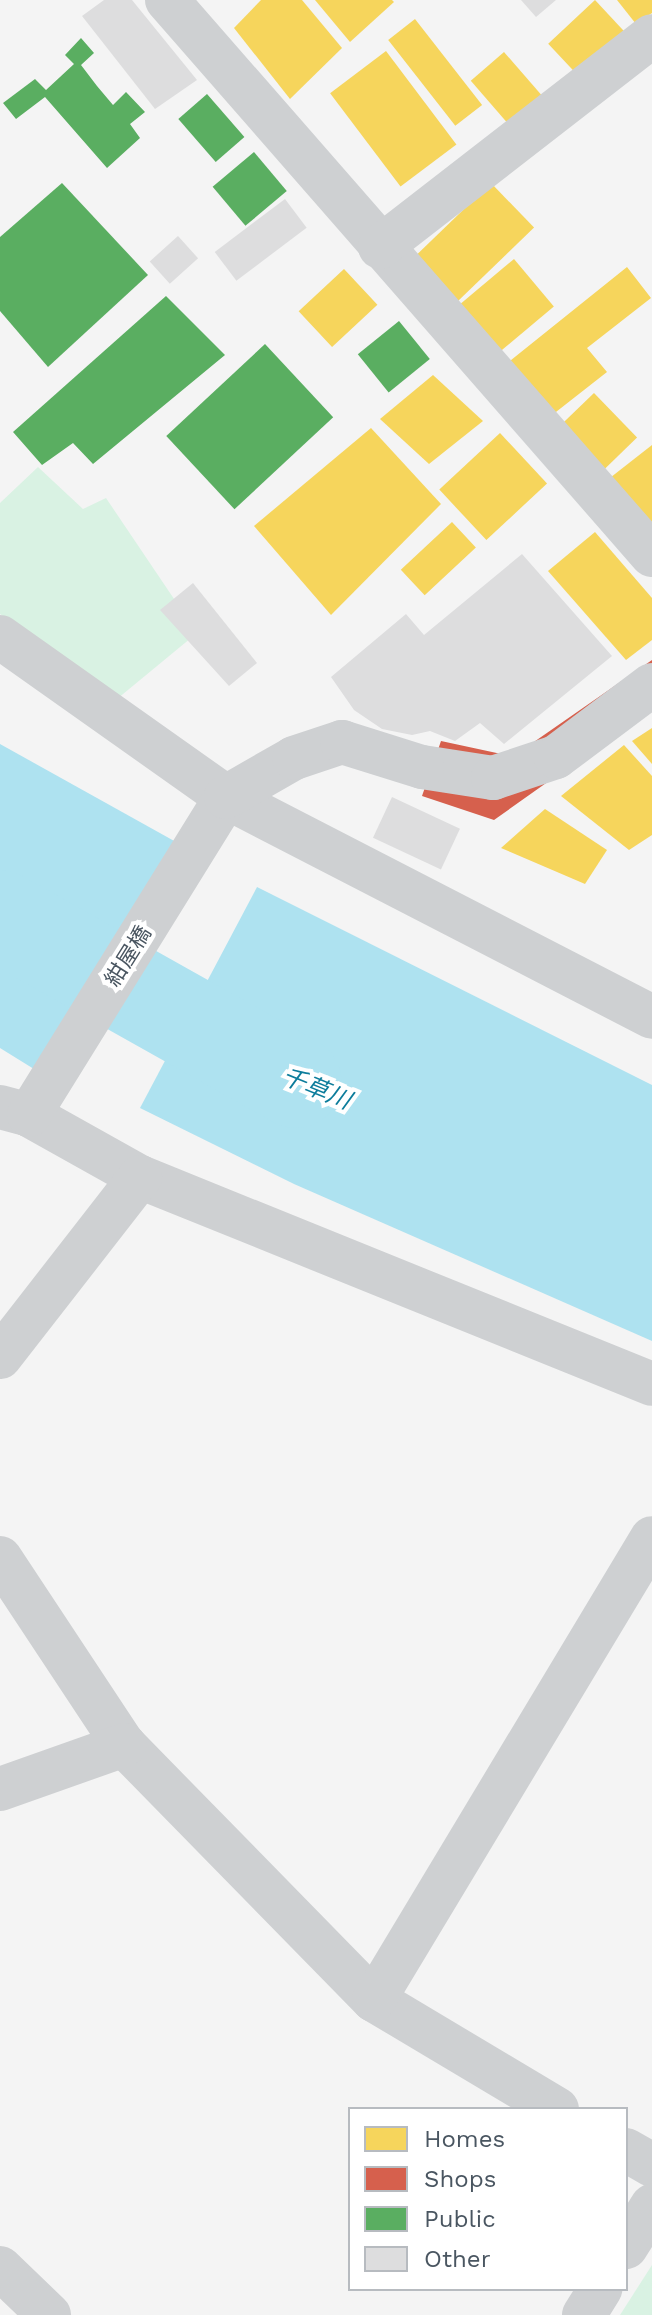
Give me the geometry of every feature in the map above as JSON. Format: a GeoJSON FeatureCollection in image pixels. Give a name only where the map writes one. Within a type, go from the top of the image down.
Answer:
{"type":"FeatureCollection","features":[{"type":"Feature","properties":{"kind":"street"},"geometry":{"type":"LineString","coordinates":[[167,0],[652,555]]}},
{"type":"Feature","properties":{"kind":"street"},"geometry":{"type":"LineString","coordinates":[[380,247],[652,36]]}},
{"type":"Feature","properties":{"kind":"street"},"geometry":{"type":"LineString","coordinates":[[0,637],[226,797],[652,1017]]}},
{"type":"Feature","properties":{"kind":"street"},"geometry":{"type":"LineString","coordinates":[[226,797],[294,758],[342,742],[422,767],[493,778],[556,757],[652,685]]}},
{"type":"Feature","properties":{"kind":"street","name":"紺屋橋"},"geometry":{"type":"LineString","coordinates":[[15,1111],[226,797]]}},
{"type":"Feature","properties":{"kind":"street"},"geometry":{"type":"LineString","coordinates":[[15,1111],[140,1177],[652,1384]]}},
{"type":"Feature","properties":{"kind":"street"},"geometry":{"type":"LineString","coordinates":[[0,1357],[140,1177]]}},
{"type":"Feature","properties":{"kind":"street"},"geometry":{"type":"LineString","coordinates":[[374,2000],[652,1538]]}},
{"type":"Feature","properties":{"kind":"street"},"geometry":{"type":"LineString","coordinates":[[0,1558],[124,1745],[374,2000],[554,2107]]}},
{"type":"Feature","properties":{"kind":"street"},"geometry":{"type":"LineString","coordinates":[[0,1789],[124,1745]]}},
{"type":"Feature","properties":{"kind":"street"},"geometry":{"type":"LineString","coordinates":[[628,2151],[652,2165]]}},
{"type":"Feature","properties":{"kind":"street"},"geometry":{"type":"LineString","coordinates":[[628,2244],[652,2206]]}},
{"type":"Feature","properties":{"kind":"street"},"geometry":{"type":"LineString","coordinates":[[0,2268],[49,2315]]}},
{"type":"Feature","properties":{"kind":"street"},"geometry":{"type":"LineString","coordinates":[[584,2315],[599,2291]]}},
{"type":"Feature","properties":{"kind":"green space"},"geometry":{"type":"Polygon","coordinates":[[[38,467],[83,509],[106,498],[197,633],[117,699],[0,614],[0,503],[38,467]]]}},
{"type":"Feature","properties":{"kind":"green space"},"geometry":{"type":"Polygon","coordinates":[[[652,2265],[652,2315],[620,2315],[652,2265]]]}},
{"type":"Feature","properties":{"kind":"water"},"geometry":{"type":"Polygon","coordinates":[[[0,744],[185,847],[42,1074],[0,1048],[0,744]]]}},
{"type":"Feature","properties":{"kind":"water"},"geometry":{"type":"Polygon","coordinates":[[[257,887],[652,1085],[652,1341],[294,1184],[140,1108],[257,887]]]}},
{"type":"Feature","properties":{"kind":"building: Homes"},"geometry":{"type":"Polygon","coordinates":[[[261,0],[302,0],[342,48],[290,99],[234,28],[261,0]]]}},
{"type":"Feature","properties":{"kind":"building: Homes"},"geometry":{"type":"Polygon","coordinates":[[[315,0],[392,0],[394,2],[350,42],[315,0]]]}},
{"type":"Feature","properties":{"kind":"building: Homes"},"geometry":{"type":"Polygon","coordinates":[[[595,0],[625,32],[578,76],[548,44],[595,0]]]}},
{"type":"Feature","properties":{"kind":"building: Homes"},"geometry":{"type":"Polygon","coordinates":[[[617,0],[652,0],[652,13],[636,24],[617,0]]]}},
{"type":"Feature","properties":{"kind":"building: Homes"},"geometry":{"type":"Polygon","coordinates":[[[415,19],[482,105],[455,126],[388,40],[415,19]]]}},
{"type":"Feature","properties":{"kind":"building: Homes"},"geometry":{"type":"Polygon","coordinates":[[[386,51],[456,144],[401,187],[330,93],[386,51]]]}},
{"type":"Feature","properties":{"kind":"building: Homes"},"geometry":{"type":"Polygon","coordinates":[[[504,52],[545,100],[512,128],[471,81],[504,52]]]}},
{"type":"Feature","properties":{"kind":"building: Homes"},"geometry":{"type":"Polygon","coordinates":[[[491,183],[534,228],[455,304],[412,259],[491,183]]]}},
{"type":"Feature","properties":{"kind":"building: Homes"},"geometry":{"type":"Polygon","coordinates":[[[514,259],[554,306],[492,359],[452,311],[514,259]]]}},
{"type":"Feature","properties":{"kind":"building: Homes"},"geometry":{"type":"Polygon","coordinates":[[[627,267],[651,298],[587,348],[607,372],[547,419],[501,368],[627,267]]]}},
{"type":"Feature","properties":{"kind":"building: Homes"},"geometry":{"type":"Polygon","coordinates":[[[344,269],[377,305],[332,347],[299,311],[344,269]]]}},
{"type":"Feature","properties":{"kind":"building: Homes"},"geometry":{"type":"Polygon","coordinates":[[[433,375],[483,421],[429,464],[380,419],[433,375]]]}},
{"type":"Feature","properties":{"kind":"building: Homes"},"geometry":{"type":"Polygon","coordinates":[[[594,393],[637,438],[595,478],[552,433],[594,393]]]}},
{"type":"Feature","properties":{"kind":"building: Homes"},"geometry":{"type":"Polygon","coordinates":[[[371,428],[441,504],[331,615],[254,526],[371,428]]]}},
{"type":"Feature","properties":{"kind":"building: Homes"},"geometry":{"type":"Polygon","coordinates":[[[500,433],[547,483],[486,540],[439,490],[500,433]]]}},
{"type":"Feature","properties":{"kind":"building: Homes"},"geometry":{"type":"Polygon","coordinates":[[[652,445],[652,533],[606,481],[652,445]]]}},
{"type":"Feature","properties":{"kind":"building: Homes"},"geometry":{"type":"Polygon","coordinates":[[[452,522],[476,548],[425,595],[401,570],[452,522]]]}},
{"type":"Feature","properties":{"kind":"building: Homes"},"geometry":{"type":"Polygon","coordinates":[[[595,532],[652,598],[652,640],[626,660],[548,571],[595,532]]]}},
{"type":"Feature","properties":{"kind":"building: Homes"},"geometry":{"type":"Polygon","coordinates":[[[652,728],[652,764],[632,741],[652,728]]]}},
{"type":"Feature","properties":{"kind":"building: Homes"},"geometry":{"type":"Polygon","coordinates":[[[624,745],[652,776],[652,835],[629,850],[561,796],[624,745]]]}},
{"type":"Feature","properties":{"kind":"building: Homes"},"geometry":{"type":"Polygon","coordinates":[[[545,809],[607,850],[585,884],[501,848],[545,809]]]}},
{"type":"Feature","properties":{"kind":"building: Shops"},"geometry":{"type":"Polygon","coordinates":[[[652,660],[652,708],[494,820],[422,796],[441,741],[506,755],[531,744],[652,660]]]}},
{"type":"Feature","properties":{"kind":"building: Public"},"geometry":{"type":"Polygon","coordinates":[[[81,38],[94,53],[81,65],[113,105],[126,92],[145,112],[130,124],[140,138],[107,168],[45,97],[16,119],[3,103],[35,79],[46,90],[74,64],[65,55],[81,38]]]}},
{"type":"Feature","properties":{"kind":"building: Public"},"geometry":{"type":"Polygon","coordinates":[[[207,94],[244,137],[216,162],[178,119],[207,94]]]}},
{"type":"Feature","properties":{"kind":"building: Public"},"geometry":{"type":"Polygon","coordinates":[[[254,152],[287,191],[245,226],[213,187],[254,152]]]}},
{"type":"Feature","properties":{"kind":"building: Public"},"geometry":{"type":"Polygon","coordinates":[[[62,183],[148,275],[48,367],[0,311],[0,237],[62,183]]]}},
{"type":"Feature","properties":{"kind":"building: Public"},"geometry":{"type":"Polygon","coordinates":[[[166,296],[225,355],[93,464],[73,443],[42,465],[13,432],[166,296]]]}},
{"type":"Feature","properties":{"kind":"building: Public"},"geometry":{"type":"Polygon","coordinates":[[[399,321],[430,359],[389,392],[358,354],[399,321]]]}},
{"type":"Feature","properties":{"kind":"building: Public"},"geometry":{"type":"Polygon","coordinates":[[[265,344],[333,417],[234,509],[166,436],[265,344]]]}},
{"type":"Feature","properties":{"kind":"building: Other"},"geometry":{"type":"Polygon","coordinates":[[[104,0],[132,0],[197,80],[155,109],[82,16],[104,0]]]}},
{"type":"Feature","properties":{"kind":"building: Other"},"geometry":{"type":"Polygon","coordinates":[[[521,0],[556,0],[536,17],[521,0]]]}},
{"type":"Feature","properties":{"kind":"building: Other"},"geometry":{"type":"Polygon","coordinates":[[[285,199],[307,228],[236,281],[215,252],[285,199]]]}},
{"type":"Feature","properties":{"kind":"building: Other"},"geometry":{"type":"Polygon","coordinates":[[[178,236],[198,258],[170,284],[150,261],[178,236]]]}},
{"type":"Feature","properties":{"kind":"building: Other"},"geometry":{"type":"Polygon","coordinates":[[[522,554],[612,656],[504,744],[480,723],[455,741],[430,731],[412,735],[382,729],[354,710],[331,677],[406,614],[424,635],[522,554]]]}},
{"type":"Feature","properties":{"kind":"building: Other"},"geometry":{"type":"Polygon","coordinates":[[[193,583],[257,663],[229,686],[160,610],[193,583]]]}},
{"type":"Feature","properties":{"kind":"building: Other"},"geometry":{"type":"Polygon","coordinates":[[[392,797],[460,829],[441,869],[373,838],[392,797]]]}},
{"type":"Feature","properties":{"kind":"waterway","name":"千草川"},"geometry":{"type":"LineString","coordinates":[[0,916],[296,1082]]}}]}
